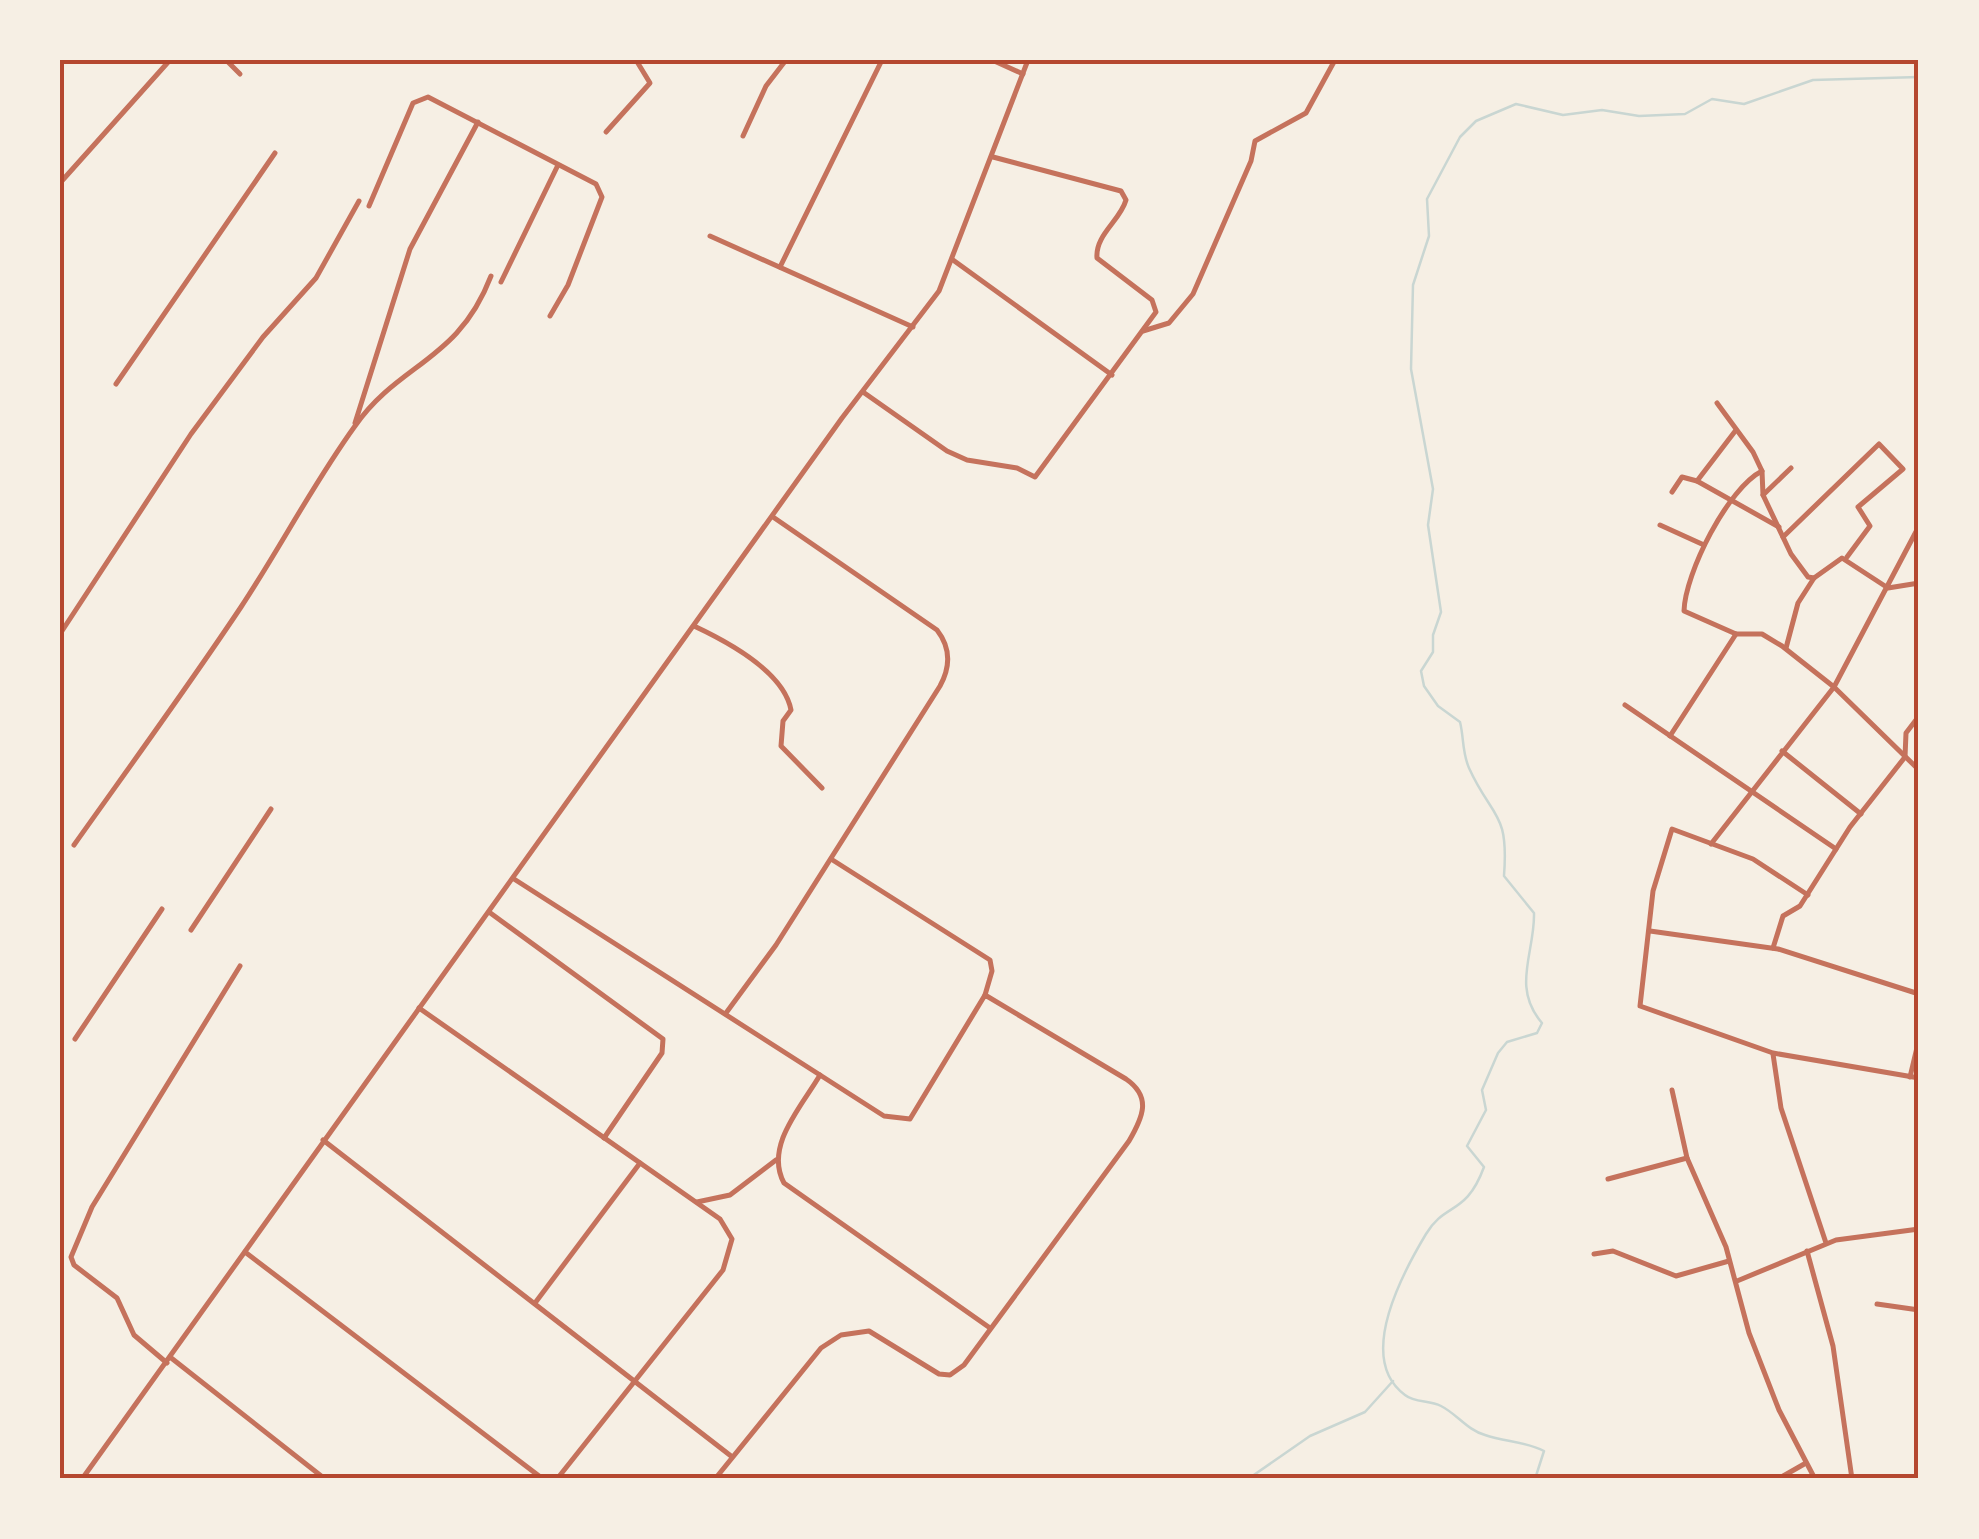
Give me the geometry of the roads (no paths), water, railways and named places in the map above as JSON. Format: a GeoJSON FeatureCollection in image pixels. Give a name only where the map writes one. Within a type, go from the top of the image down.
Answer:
{"type":"FeatureCollection","features":[{"type":"Feature","properties":{"kind":"street"},"geometry":{"type":"LineString","coordinates":[[60,183],[170,60]]}},
{"type":"Feature","properties":{"kind":"street"},"geometry":{"type":"LineString","coordinates":[[226,60],[240,74]]}},
{"type":"Feature","properties":{"kind":"street"},"geometry":{"type":"LineString","coordinates":[[606,132],[650,83],[636,60]]}},
{"type":"Feature","properties":{"kind":"street"},"geometry":{"type":"LineString","coordinates":[[743,136],[766,86],[786,60]]}},
{"type":"Feature","properties":{"kind":"street"},"geometry":{"type":"LineString","coordinates":[[780,267],[882,60]]}},
{"type":"Feature","properties":{"kind":"street"},"geometry":{"type":"LineString","coordinates":[[992,60],[1024,74]]}},
{"type":"Feature","properties":{"kind":"street"},"geometry":{"type":"LineString","coordinates":[[98,1479],[84,1476],[939,291],[1028,60]]}},
{"type":"Feature","properties":{"kind":"street"},"geometry":{"type":"LineString","coordinates":[[1143,332],[1170,323],[1188,301],[1255,141],[1306,113],[1335,60]]}},
{"type":"Feature","properties":{"kind":"street"},"geometry":{"type":"LineString","coordinates":[[1862,60],[1884,60]]}},
{"type":"Feature","properties":{"kind":"street"},"geometry":{"type":"LineString","coordinates":[[368,206],[420,98],[428,97],[596,184],[602,198],[568,284],[550,316]]}},
{"type":"Feature","properties":{"kind":"street"},"geometry":{"type":"LineString","coordinates":[[354,426],[410,249],[478,122]]}},
{"type":"Feature","properties":{"kind":"street"},"geometry":{"type":"LineString","coordinates":[[116,384],[275,153]]}},
{"type":"Feature","properties":{"kind":"street"},"geometry":{"type":"LineString","coordinates":[[864,392],[947,451],[966,460],[1018,468],[1035,477],[1156,312],[1155,306],[1096,258],[1099,242],[1123,211],[1126,200],[1121,191],[992,157]]}},
{"type":"Feature","properties":{"kind":"street"},"geometry":{"type":"LineString","coordinates":[[501,282],[558,165]]}},
{"type":"Feature","properties":{"kind":"street"},"geometry":{"type":"LineString","coordinates":[[60,634],[191,434],[263,337],[316,278],[359,201]]}},
{"type":"Feature","properties":{"kind":"street"},"geometry":{"type":"LineString","coordinates":[[710,236],[913,327]]}},
{"type":"Feature","properties":{"kind":"street"},"geometry":{"type":"LineString","coordinates":[[952,260],[1112,375]]}},
{"type":"Feature","properties":{"kind":"street"},"geometry":{"type":"LineString","coordinates":[[74,845],[241,607],[354,426],[393,388],[450,343],[470,321],[491,276]]}},
{"type":"Feature","properties":{"kind":"street"},"geometry":{"type":"LineString","coordinates":[[1717,403],[1762,471],[1764,495],[1799,566],[1814,578]]}},
{"type":"Feature","properties":{"kind":"street"},"geometry":{"type":"LineString","coordinates":[[1696,481],[1736,430]]}},
{"type":"Feature","properties":{"kind":"street"},"geometry":{"type":"LineString","coordinates":[[1783,537],[1879,444],[1903,469],[1858,508],[1870,526],[1847,557],[1814,578],[1798,602],[1786,648]]}},
{"type":"Feature","properties":{"kind":"street"},"geometry":{"type":"LineString","coordinates":[[1764,495],[1791,468]]}},
{"type":"Feature","properties":{"kind":"street"},"geometry":{"type":"LineString","coordinates":[[1762,471],[1746,480],[1704,545],[1683,608],[1736,634],[1762,634],[1786,648],[1834,687],[1919,770]]}},
{"type":"Feature","properties":{"kind":"street"},"geometry":{"type":"LineString","coordinates":[[1672,492],[1682,476],[1778,527]]}},
{"type":"Feature","properties":{"kind":"street"},"geometry":{"type":"LineString","coordinates":[[726,1013],[832,859],[940,686],[948,652],[937,630],[773,517]]}},
{"type":"Feature","properties":{"kind":"street"},"geometry":{"type":"LineString","coordinates":[[1660,525],[1704,545]]}},
{"type":"Feature","properties":{"kind":"street"},"geometry":{"type":"LineString","coordinates":[[1710,846],[1834,687],[1919,526]]}},
{"type":"Feature","properties":{"kind":"street"},"geometry":{"type":"LineString","coordinates":[[1847,557],[1888,588],[1919,583]]}},
{"type":"Feature","properties":{"kind":"street"},"geometry":{"type":"LineString","coordinates":[[694,626],[728,642],[778,680],[791,710],[783,721],[781,746],[822,788]]}},
{"type":"Feature","properties":{"kind":"street"},"geometry":{"type":"LineString","coordinates":[[1670,736],[1736,634]]}},
{"type":"Feature","properties":{"kind":"street"},"geometry":{"type":"LineString","coordinates":[[1625,705],[1836,849]]}},
{"type":"Feature","properties":{"kind":"street"},"geometry":{"type":"LineString","coordinates":[[1773,948],[1782,916],[1808,895],[1836,849],[1905,757],[1906,733],[1919,716]]}},
{"type":"Feature","properties":{"kind":"street"},"geometry":{"type":"LineString","coordinates":[[1782,751],[1861,814]]}},
{"type":"Feature","properties":{"kind":"street"},"geometry":{"type":"LineString","coordinates":[[191,930],[270,808]]}},
{"type":"Feature","properties":{"kind":"street"},"geometry":{"type":"LineString","coordinates":[[1808,895],[1753,859],[1672,830],[1653,891],[1639,994],[1641,1008],[1772,1053],[1919,1078]]}},
{"type":"Feature","properties":{"kind":"street"},"geometry":{"type":"LineString","coordinates":[[514,878],[884,1116],[910,1119],[985,995],[992,976],[990,960],[832,859]]}},
{"type":"Feature","properties":{"kind":"street"},"geometry":{"type":"LineString","coordinates":[[75,1040],[162,909]]}},
{"type":"Feature","properties":{"kind":"street"},"geometry":{"type":"LineString","coordinates":[[488,912],[663,1039],[662,1053],[604,1138]]}},
{"type":"Feature","properties":{"kind":"street"},"geometry":{"type":"LineString","coordinates":[[1650,931],[1773,948],[1919,994]]}},
{"type":"Feature","properties":{"kind":"street"},"geometry":{"type":"LineString","coordinates":[[240,966],[92,1207],[71,1257],[74,1266],[117,1298],[134,1335],[325,1479]]}},
{"type":"Feature","properties":{"kind":"street"},"geometry":{"type":"LineString","coordinates":[[716,1479],[829,1341],[869,1331],[944,1376],[964,1365],[1129,1141],[1144,1102],[1143,1093],[1126,1078],[985,995]]}},
{"type":"Feature","properties":{"kind":"street"},"geometry":{"type":"LineString","coordinates":[[418,1008],[696,1202],[730,1230],[732,1251],[723,1270],[556,1479]]}},
{"type":"Feature","properties":{"kind":"street"},"geometry":{"type":"LineString","coordinates":[[1910,1077],[1919,1039]]}},
{"type":"Feature","properties":{"kind":"street"},"geometry":{"type":"LineString","coordinates":[[1772,1053],[1781,1108],[1826,1243]]}},
{"type":"Feature","properties":{"kind":"street"},"geometry":{"type":"LineString","coordinates":[[780,1176],[776,1160],[780,1144],[820,1075]]}},
{"type":"Feature","properties":{"kind":"street"},"geometry":{"type":"LineString","coordinates":[[1672,1090],[1687,1158],[1737,1281],[1742,1312],[1768,1385],[1814,1479]]}},
{"type":"Feature","properties":{"kind":"street"},"geometry":{"type":"LineString","coordinates":[[324,1140],[731,1456]]}},
{"type":"Feature","properties":{"kind":"street"},"geometry":{"type":"LineString","coordinates":[[1608,1179],[1687,1158]]}},
{"type":"Feature","properties":{"kind":"street"},"geometry":{"type":"LineString","coordinates":[[696,1202],[730,1196],[776,1160]]}},
{"type":"Feature","properties":{"kind":"street"},"geometry":{"type":"LineString","coordinates":[[535,1303],[640,1163]]}},
{"type":"Feature","properties":{"kind":"street"},"geometry":{"type":"LineString","coordinates":[[762,1172],[780,1176],[810,1203],[990,1328]]}},
{"type":"Feature","properties":{"kind":"street"},"geometry":{"type":"LineString","coordinates":[[1737,1281],[1826,1243],[1919,1229]]}},
{"type":"Feature","properties":{"kind":"street"},"geometry":{"type":"LineString","coordinates":[[245,1252],[543,1479]]}},
{"type":"Feature","properties":{"kind":"street"},"geometry":{"type":"LineString","coordinates":[[1594,1254],[1612,1252],[1676,1276],[1729,1261]]}},
{"type":"Feature","properties":{"kind":"street"},"geometry":{"type":"LineString","coordinates":[[1808,1252],[1833,1346],[1852,1479]]}},
{"type":"Feature","properties":{"kind":"street"},"geometry":{"type":"LineString","coordinates":[[1877,1304],[1919,1308],[1918,1479]]}},
{"type":"Feature","properties":{"kind":"street"},"geometry":{"type":"LineString","coordinates":[[1778,1479],[1806,1463]]}},
{"type":"Feature","properties":{"kind":"waterway"},"geometry":{"type":"LineString","coordinates":[[1535,1479],[1544,1451],[1479,1433],[1441,1406],[1409,1398],[1391,1379],[1384,1360],[1388,1316],[1406,1271],[1433,1224],[1470,1194],[1484,1167],[1467,1146],[1486,1110],[1482,1090],[1498,1053],[1507,1042],[1537,1033],[1542,1023],[1533,1010],[1526,983],[1534,913],[1504,876],[1501,826],[1469,768],[1460,722],[1438,706],[1424,686],[1421,671],[1433,652],[1433,635],[1441,612],[1428,525],[1433,489],[1411,369],[1413,285],[1429,236],[1427,199],[1460,137],[1476,121],[1516,104],[1563,115],[1602,110],[1639,116],[1685,114],[1712,99],[1744,104],[1813,80],[1919,77]]}},
{"type":"Feature","properties":{"kind":"waterway"},"geometry":{"type":"LineString","coordinates":[[1248,1479],[1310,1436],[1365,1412],[1393,1381]]}}]}
